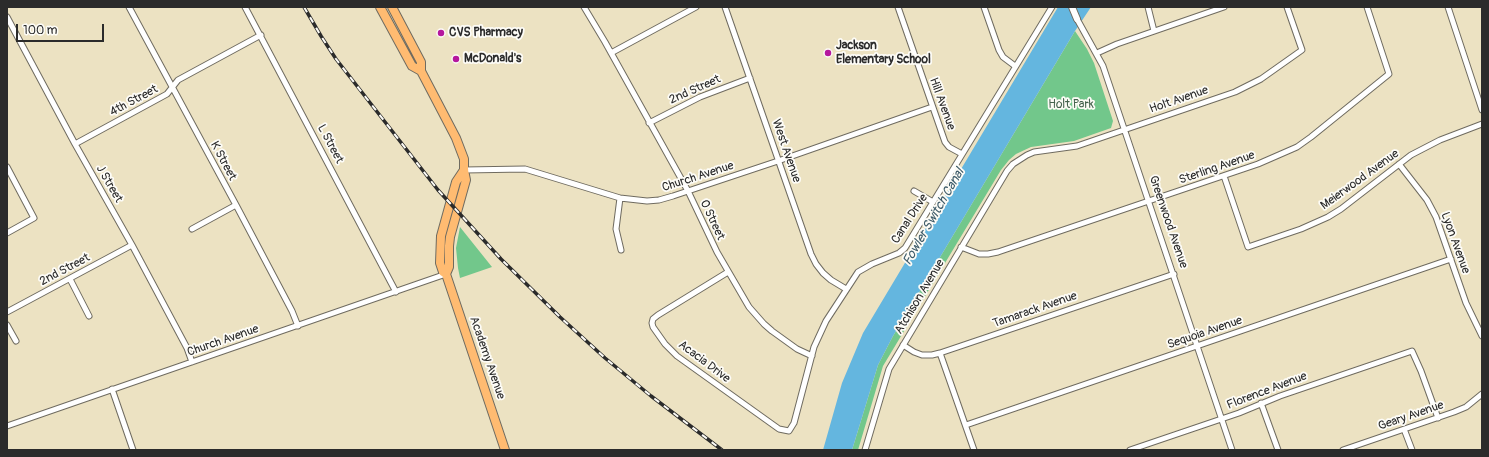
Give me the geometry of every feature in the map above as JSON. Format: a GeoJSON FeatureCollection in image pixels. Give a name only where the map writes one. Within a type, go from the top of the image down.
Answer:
{"type":"FeatureCollection","features":[{"type":"Feature","properties":{"kind":"main road"},"geometry":{"type":"LineString","coordinates":[[380,7],[412,66],[421,71]]}},
{"type":"Feature","properties":{"kind":"main road"},"geometry":{"type":"LineString","coordinates":[[392,7],[421,62],[421,71],[459,145],[464,159],[464,170]]}},
{"type":"Feature","properties":{"kind":"main road","name":"Academy Avenue"},"geometry":{"type":"LineString","coordinates":[[464,170],[456,182],[441,236],[440,264],[443,272],[446,274],[506,450]]}},
{"type":"Feature","properties":{"kind":"street","name":"K Street"},"geometry":{"type":"LineString","coordinates":[[129,7],[236,205],[292,311],[298,326]]}},
{"type":"Feature","properties":{"kind":"street","name":"L Street"},"geometry":{"type":"LineString","coordinates":[[245,7],[396,292]]}},
{"type":"Feature","properties":{"kind":"street","name":"O Street"},"geometry":{"type":"LineString","coordinates":[[584,7],[688,191],[708,235],[749,307],[764,324],[797,349],[812,356]]}},
{"type":"Feature","properties":{"kind":"street"},"geometry":{"type":"LineString","coordinates":[[611,53],[696,7]]}},
{"type":"Feature","properties":{"kind":"street","name":"West Avenue"},"geometry":{"type":"LineString","coordinates":[[725,7],[811,254],[816,264],[831,280],[846,289]]}},
{"type":"Feature","properties":{"kind":"street","name":"Hill Avenue"},"geometry":{"type":"LineString","coordinates":[[898,7],[932,107],[947,145],[962,154]]}},
{"type":"Feature","properties":{"kind":"street"},"geometry":{"type":"LineString","coordinates":[[984,7],[1002,57],[1015,66]]}},
{"type":"Feature","properties":{"kind":"street","name":"Canal Drive"},"geometry":{"type":"LineString","coordinates":[[789,431],[794,423],[812,356],[822,328],[846,289],[853,278],[864,268],[899,253],[905,248],[1052,7]]}},
{"type":"Feature","properties":{"kind":"street","name":"Greenwood Avenue"},"geometry":{"type":"LineString","coordinates":[[1072,7],[1103,66],[1232,450]]}},
{"type":"Feature","properties":{"kind":"street"},"geometry":{"type":"LineString","coordinates":[[1148,7],[1154,31]]}},
{"type":"Feature","properties":{"kind":"street"},"geometry":{"type":"LineString","coordinates":[[1097,53],[1117,44],[1224,7]]}},
{"type":"Feature","properties":{"kind":"street","name":"Holt Avenue"},"geometry":{"type":"LineString","coordinates":[[1013,164],[1034,152],[1077,146],[1247,86],[1266,76],[1302,50],[1287,7]]}},
{"type":"Feature","properties":{"kind":"street","name":"Sterling Avenue"},"geometry":{"type":"LineString","coordinates":[[961,247],[978,254],[998,252],[1224,176],[1271,159],[1297,147],[1389,74],[1367,7]]}},
{"type":"Feature","properties":{"kind":"street"},"geometry":{"type":"LineString","coordinates":[[1448,7],[1482,110]]}},
{"type":"Feature","properties":{"kind":"street","name":"J Street"},"geometry":{"type":"LineString","coordinates":[[7,17],[75,144],[132,245],[187,348],[192,362]]}},
{"type":"Feature","properties":{"kind":"street","name":"4th Street"},"geometry":{"type":"LineString","coordinates":[[75,144],[167,94],[178,80],[261,35]]}},
{"type":"Feature","properties":{"kind":"street","name":"2nd Street"},"geometry":{"type":"LineString","coordinates":[[649,123],[700,97],[750,78]]}},
{"type":"Feature","properties":{"kind":"street","name":"Church Avenue"},"geometry":{"type":"LineString","coordinates":[[464,170],[525,169],[620,198],[647,201],[674,196],[932,107]]}},
{"type":"Feature","properties":{"kind":"street","name":"Meierwood Avenue"},"geometry":{"type":"LineString","coordinates":[[1224,176],[1248,247],[1302,229],[1328,217],[1341,209],[1399,164],[1425,147],[1482,124]]}},
{"type":"Feature","properties":{"kind":"street","name":"Atchison Avenue"},"geometry":{"type":"LineString","coordinates":[[865,450],[884,381],[895,356],[1007,171],[1013,164]]}},
{"type":"Feature","properties":{"kind":"street","name":"Lyon Avenue"},"geometry":{"type":"LineString","coordinates":[[1399,164],[1431,207],[1440,228],[1466,303],[1482,336]]}},
{"type":"Feature","properties":{"kind":"street"},"geometry":{"type":"LineString","coordinates":[[7,167],[34,218],[7,232]]}},
{"type":"Feature","properties":{"kind":"street"},"geometry":{"type":"LineString","coordinates":[[914,191],[933,202]]}},
{"type":"Feature","properties":{"kind":"street"},"geometry":{"type":"LineString","coordinates":[[620,198],[616,229],[621,250]]}},
{"type":"Feature","properties":{"kind":"street"},"geometry":{"type":"LineString","coordinates":[[192,229],[236,205]]}},
{"type":"Feature","properties":{"kind":"street","name":"2nd Street"},"geometry":{"type":"LineString","coordinates":[[7,312],[132,245]]}},
{"type":"Feature","properties":{"kind":"street","name":"Sequoia Avenue"},"geometry":{"type":"LineString","coordinates":[[966,425],[1451,259]]}},
{"type":"Feature","properties":{"kind":"street","name":"Acacia Drive"},"geometry":{"type":"LineString","coordinates":[[728,272],[658,315],[652,323],[653,327],[665,344],[677,356],[778,429],[789,431]]}},
{"type":"Feature","properties":{"kind":"street","name":"Church Avenue"},"geometry":{"type":"LineString","coordinates":[[7,426],[446,274]]}},
{"type":"Feature","properties":{"kind":"street","name":"Tamarack Avenue"},"geometry":{"type":"LineString","coordinates":[[903,345],[922,355],[940,353],[1174,274]]}},
{"type":"Feature","properties":{"kind":"street"},"geometry":{"type":"LineString","coordinates":[[70,279],[89,316]]}},
{"type":"Feature","properties":{"kind":"street"},"geometry":{"type":"LineString","coordinates":[[7,325],[16,341]]}},
{"type":"Feature","properties":{"kind":"street","name":"Florence Avenue"},"geometry":{"type":"LineString","coordinates":[[1130,450],[1222,419],[1280,396],[1412,351],[1421,370],[1438,418]]}},
{"type":"Feature","properties":{"kind":"street"},"geometry":{"type":"LineString","coordinates":[[940,353],[974,450]]}},
{"type":"Feature","properties":{"kind":"street"},"geometry":{"type":"LineString","coordinates":[[112,390],[133,450]]}},
{"type":"Feature","properties":{"kind":"street","name":"Geary Avenue"},"geometry":{"type":"LineString","coordinates":[[1343,450],[1466,407],[1482,394]]}},
{"type":"Feature","properties":{"kind":"street"},"geometry":{"type":"LineString","coordinates":[[1261,403],[1278,450]]}},
{"type":"Feature","properties":{"kind":"street"},"geometry":{"type":"LineString","coordinates":[[1404,429],[1412,450]]}},
{"type":"Feature","properties":{"kind":"green space","name":"Holt Park"},"geometry":{"type":"Polygon","coordinates":[[[1075,31],[1094,63],[1113,121],[1111,128],[1074,141],[1031,147],[1016,154],[1009,160],[1001,170],[883,366],[858,450],[852,450],[878,365],[893,336],[1075,31]]]}},
{"type":"Feature","properties":{"kind":"green space"},"geometry":{"type":"Polygon","coordinates":[[[460,227],[492,267],[460,278],[456,248],[460,227]]]}},
{"type":"Feature","properties":{"kind":"water","name":"Fowler Switch Canal"},"geometry":{"type":"Polygon","coordinates":[[[1058,7],[1091,7],[1075,31],[893,336],[878,365],[852,450],[823,450],[842,383],[863,333],[1058,7]]]}},
{"type":"Feature","properties":{"kind":"railway"},"geometry":{"type":"LineString","coordinates":[[304,7],[336,59],[438,190],[501,259],[560,317],[605,358],[651,396],[722,450]]}},
{"type":"Feature","properties":{"kind":"place","name":"CVS Pharmacy"},"geometry":{"type":"Point","coordinates":[441,33]}},
{"type":"Feature","properties":{"kind":"place","name":"Jackson Elementary School"},"geometry":{"type":"Point","coordinates":[828,53]}},
{"type":"Feature","properties":{"kind":"place","name":"McDonald's"},"geometry":{"type":"Point","coordinates":[456,59]}}]}
